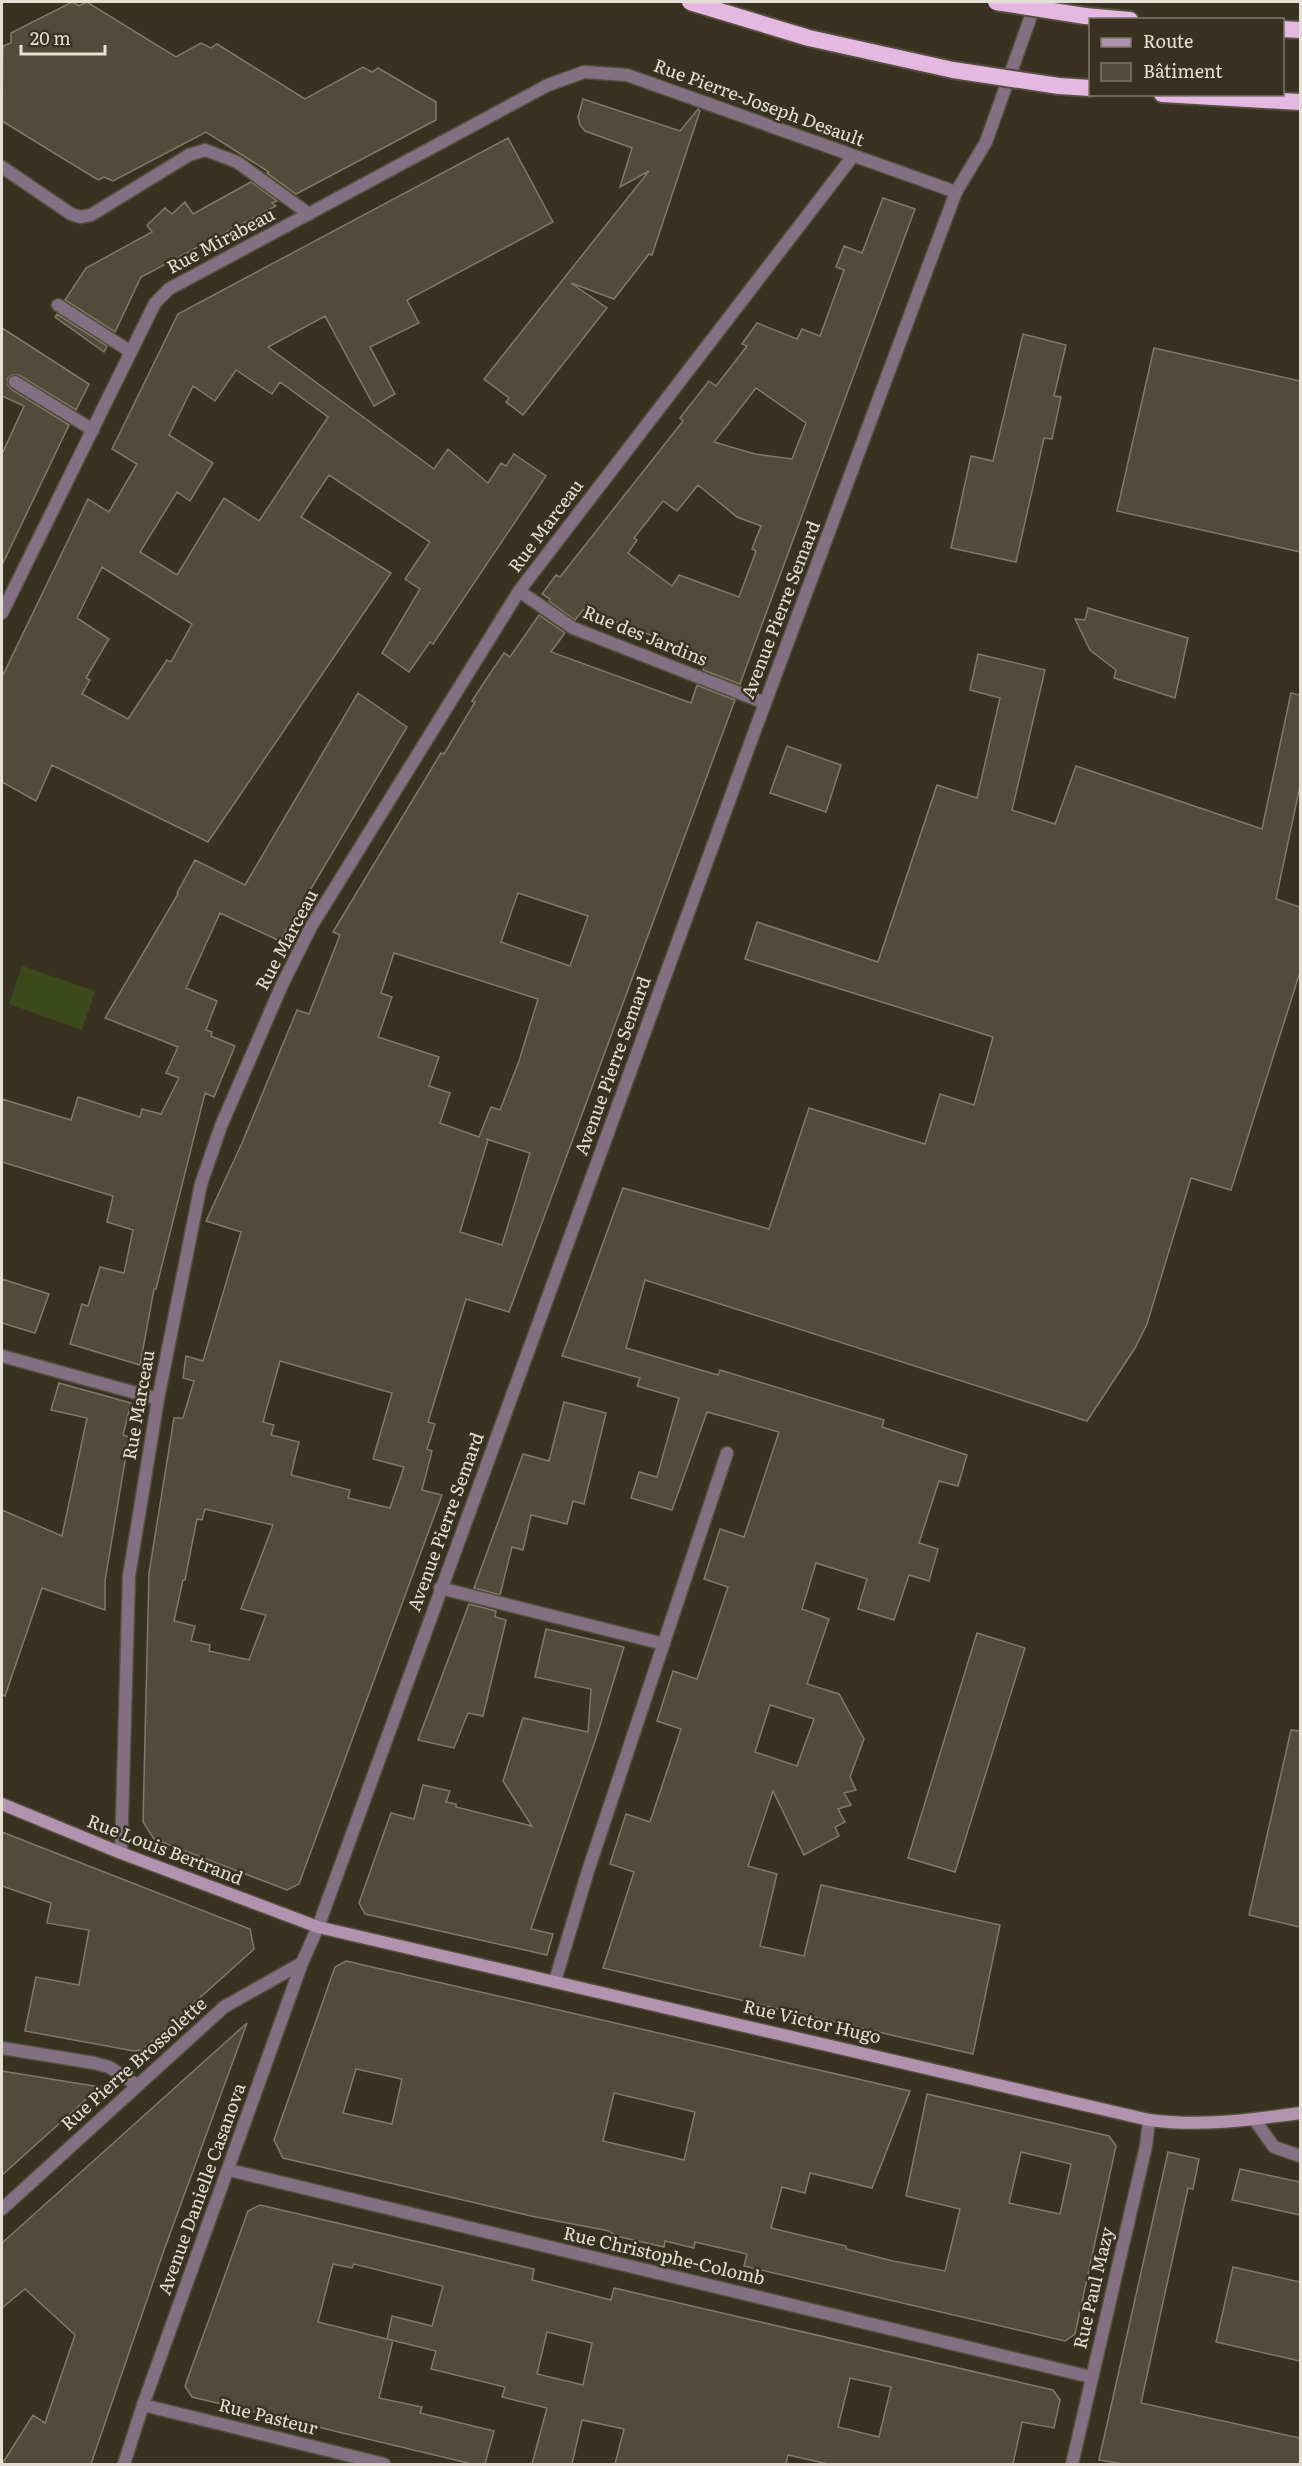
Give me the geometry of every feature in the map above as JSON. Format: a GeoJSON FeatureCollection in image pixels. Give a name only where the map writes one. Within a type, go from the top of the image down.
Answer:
{"type":"FeatureCollection","features":[{"type":"Feature","properties":{"kind":"highway"},"geometry":{"type":"LineString","coordinates":[[690,2],[809,38],[942,68],[1059,86],[1089,88]]}},
{"type":"Feature","properties":{"kind":"highway"},"geometry":{"type":"LineString","coordinates":[[996,2],[1108,18]]}},
{"type":"Feature","properties":{"kind":"highway"},"geometry":{"type":"LineString","coordinates":[[1284,29],[1300,30]]}},
{"type":"Feature","properties":{"kind":"highway"},"geometry":{"type":"LineString","coordinates":[[1196,96],[1300,102]]}},
{"type":"Feature","properties":{"kind":"main road","name":"Rue Louis Bertrand"},"geometry":{"type":"LineString","coordinates":[[2,1804],[121,1853],[318,1927]]}},
{"type":"Feature","properties":{"kind":"main road","name":"Rue Victor Hugo"},"geometry":{"type":"LineString","coordinates":[[318,1927],[1149,2120],[1176,2124],[1209,2123],[1300,2113]]}},
{"type":"Feature","properties":{"kind":"street","name":"Avenue Pierre Semard"},"geometry":{"type":"LineString","coordinates":[[318,1927],[765,703],[956,192],[986,142],[1036,2]]}},
{"type":"Feature","properties":{"kind":"street","name":"Rue Pierre-Joseph Desault"},"geometry":{"type":"LineString","coordinates":[[548,85],[584,72],[627,75],[956,192]]}},
{"type":"Feature","properties":{"kind":"street","name":"Rue Mirabeau"},"geometry":{"type":"LineString","coordinates":[[2,613],[155,303],[169,289],[548,85]]}},
{"type":"Feature","properties":{"kind":"street"},"geometry":{"type":"LineString","coordinates":[[2,167],[71,214],[80,217],[91,215],[189,155],[205,150],[237,162],[309,214]]}},
{"type":"Feature","properties":{"kind":"street","name":"Rue Marceau"},"geometry":{"type":"LineString","coordinates":[[121,1853],[129,1576],[158,1399],[201,1184],[221,1126],[281,987],[312,925],[519,591],[853,156]]}},
{"type":"Feature","properties":{"kind":"street"},"geometry":{"type":"LineString","coordinates":[[58,305],[130,352]]}},
{"type":"Feature","properties":{"kind":"street"},"geometry":{"type":"LineString","coordinates":[[15,382],[93,430]]}},
{"type":"Feature","properties":{"kind":"street","name":"Rue des Jardins"},"geometry":{"type":"LineString","coordinates":[[519,591],[573,628],[765,703]]}},
{"type":"Feature","properties":{"kind":"street"},"geometry":{"type":"LineString","coordinates":[[2,1356],[158,1399]]}},
{"type":"Feature","properties":{"kind":"street"},"geometry":{"type":"LineString","coordinates":[[555,1981],[588,1871],[727,1453]]}},
{"type":"Feature","properties":{"kind":"street"},"geometry":{"type":"LineString","coordinates":[[440,1588],[664,1644]]}},
{"type":"Feature","properties":{"kind":"street","name":"Avenue Danielle Casanova"},"geometry":{"type":"LineString","coordinates":[[124,2464],[142,2405],[229,2170],[302,1963],[318,1927]]}},
{"type":"Feature","properties":{"kind":"street","name":"Rue Pierre Brossolette"},"geometry":{"type":"LineString","coordinates":[[2,2209],[224,2007],[302,1963]]}},
{"type":"Feature","properties":{"kind":"street"},"geometry":{"type":"LineString","coordinates":[[2,2048],[109,2067],[137,2085]]}},
{"type":"Feature","properties":{"kind":"street"},"geometry":{"type":"LineString","coordinates":[[1254,2119],[1274,2147],[1300,2156]]}},
{"type":"Feature","properties":{"kind":"street","name":"Rue Paul Mazy"},"geometry":{"type":"LineString","coordinates":[[1072,2464],[1146,2146],[1149,2120]]}},
{"type":"Feature","properties":{"kind":"street","name":"Rue Christophe-Colomb"},"geometry":{"type":"LineString","coordinates":[[229,2170],[1092,2377]]}},
{"type":"Feature","properties":{"kind":"street","name":"Rue Pasteur"},"geometry":{"type":"LineString","coordinates":[[142,2405],[384,2464]]}},
{"type":"Feature","properties":{"kind":"green space"},"geometry":{"type":"Polygon","coordinates":[[[22,966],[95,991],[82,1030],[9,1004],[22,966]]]}},
{"type":"Feature","properties":{"kind":"building"},"geometry":{"type":"Polygon","coordinates":[[[72,2],[79,6],[87,2],[176,57],[201,43],[211,48],[217,44],[305,99],[363,67],[372,72],[378,68],[436,102],[436,120],[296,194],[267,173],[269,172],[206,132],[113,181],[104,177],[98,180],[2,121],[3,46],[11,43],[11,33],[72,2]]]}},
{"type":"Feature","properties":{"kind":"building"},"geometry":{"type":"Polygon","coordinates":[[[583,99],[680,131],[698,109],[700,111],[652,255],[649,254],[614,299],[571,283],[607,308],[523,415],[506,402],[509,398],[484,379],[649,171],[620,187],[632,148],[585,131],[578,117],[583,99]]]}},
{"type":"Feature","properties":{"kind":"building"},"geometry":{"type":"Polygon","coordinates":[[[508,138],[553,222],[407,300],[419,323],[370,347],[395,394],[374,406],[325,316],[268,347],[434,469],[448,449],[488,483],[501,463],[506,466],[514,454],[546,476],[433,644],[430,642],[409,672],[382,653],[420,589],[405,579],[430,542],[329,475],[301,517],[391,573],[208,842],[52,765],[36,801],[2,782],[2,677],[88,499],[109,512],[137,464],[112,449],[178,314],[508,138]],[[236,370],[215,401],[193,386],[169,435],[213,463],[190,501],[177,492],[140,552],[177,575],[224,498],[259,521],[328,417],[280,382],[272,394],[236,370]],[[102,567],[77,618],[109,639],[86,678],[90,680],[82,694],[128,719],[167,660],[171,662],[192,624],[102,567]]]}},
{"type":"Feature","properties":{"kind":"building"},"geometry":{"type":"Polygon","coordinates":[[[251,182],[277,201],[272,203],[276,206],[141,277],[115,332],[65,300],[86,268],[152,232],[147,225],[165,208],[172,214],[185,202],[193,214],[251,182]]]}},
{"type":"Feature","properties":{"kind":"building"},"geometry":{"type":"Polygon","coordinates":[[[883,198],[915,209],[740,684],[703,670],[708,656],[583,610],[575,620],[549,601],[550,599],[542,594],[556,575],[560,577],[683,421],[680,418],[709,381],[716,386],[747,346],[742,344],[757,323],[797,339],[802,329],[820,336],[844,270],[836,267],[844,246],[862,253],[883,198]],[[756,388],[714,442],[755,454],[792,459],[806,423],[756,388]],[[698,485],[677,511],[663,501],[634,538],[637,540],[628,553],[672,586],[679,575],[739,597],[756,551],[752,549],[761,526],[737,517],[698,485]]]}},
{"type":"Feature","properties":{"kind":"building"},"geometry":{"type":"Polygon","coordinates":[[[57,314],[107,346],[104,352],[55,317],[57,314]]]}},
{"type":"Feature","properties":{"kind":"building"},"geometry":{"type":"Polygon","coordinates":[[[2,328],[89,384],[76,410],[19,375],[12,375],[8,378],[8,385],[11,389],[69,425],[2,565],[2,454],[24,406],[2,396],[2,328]]]}},
{"type":"Feature","properties":{"kind":"building"},"geometry":{"type":"Polygon","coordinates":[[[1023,334],[1066,345],[1054,396],[1061,397],[1052,439],[1044,438],[1016,562],[951,548],[971,456],[993,461],[1023,334]]]}},
{"type":"Feature","properties":{"kind":"building"},"geometry":{"type":"Polygon","coordinates":[[[1154,348],[1300,381],[1300,552],[1117,511],[1154,348]]]}},
{"type":"Feature","properties":{"kind":"building"},"geometry":{"type":"Polygon","coordinates":[[[1088,608],[1188,638],[1175,698],[1114,678],[1116,670],[1090,650],[1075,619],[1085,620],[1088,608]]]}},
{"type":"Feature","properties":{"kind":"building"},"geometry":{"type":"Polygon","coordinates":[[[539,615],[565,633],[551,652],[691,703],[697,685],[735,700],[509,1312],[466,1299],[428,1422],[435,1424],[427,1449],[432,1451],[422,1490],[442,1495],[299,1884],[287,1890],[154,1839],[143,1822],[149,1573],[174,1418],[183,1418],[194,1381],[183,1378],[186,1356],[203,1361],[241,1232],[206,1221],[242,1143],[297,1010],[309,1014],[340,935],[333,932],[441,753],[444,754],[475,702],[472,701],[504,653],[510,657],[539,615]],[[518,893],[501,942],[570,966],[588,916],[518,893]],[[394,953],[381,993],[392,997],[378,1037],[439,1057],[429,1086],[450,1093],[440,1123],[479,1137],[491,1107],[500,1110],[519,1061],[538,999],[394,953]],[[486,1139],[488,1140],[460,1232],[502,1245],[530,1153],[486,1139]],[[280,1361],[263,1422],[274,1425],[271,1435],[299,1442],[291,1475],[350,1490],[348,1498],[390,1508],[404,1467],[373,1459],[392,1393],[280,1361]],[[205,1509],[202,1520],[197,1519],[174,1621],[195,1626],[191,1641],[210,1645],[209,1651],[249,1660],[266,1615],[241,1609],[273,1525],[205,1509]]]}},
{"type":"Feature","properties":{"kind":"building"},"geometry":{"type":"Polygon","coordinates":[[[978,654],[1045,670],[1012,810],[1055,824],[1076,766],[1262,829],[1291,693],[1300,695],[1300,786],[1276,899],[1300,907],[1300,972],[1231,1190],[1191,1178],[1147,1324],[1135,1348],[1087,1421],[645,1280],[626,1348],[718,1375],[720,1370],[884,1420],[882,1427],[967,1455],[958,1486],[939,1481],[919,1543],[938,1549],[929,1581],[909,1575],[894,1620],[858,1609],[867,1579],[816,1563],[802,1609],[829,1619],[807,1684],[839,1694],[864,1739],[850,1777],[856,1790],[844,1793],[851,1805],[838,1809],[845,1822],[835,1827],[839,1836],[804,1855],[773,1791],[748,1866],[777,1874],[760,1946],[804,1956],[821,1885],[1000,1925],[973,2054],[603,1968],[634,1872],[610,1864],[626,1814],[650,1822],[681,1729],[657,1721],[673,1671],[697,1679],[728,1587],[704,1579],[720,1529],[744,1537],[779,1432],[707,1412],[672,1510],[631,1498],[639,1472],[657,1477],[679,1398],[637,1386],[640,1378],[562,1356],[623,1188],[769,1229],[809,1108],[925,1144],[940,1094],[974,1105],[993,1037],[745,959],[757,922],[878,962],[937,785],[977,798],[1000,698],[970,690],[978,654]],[[770,1705],[755,1752],[797,1766],[814,1719],[770,1705]]]}},
{"type":"Feature","properties":{"kind":"building"},"geometry":{"type":"Polygon","coordinates":[[[358,693],[407,727],[280,941],[220,913],[186,988],[217,1001],[206,1030],[212,1032],[211,1036],[235,1046],[214,1097],[205,1093],[156,1289],[154,1289],[140,1365],[70,1344],[82,1304],[88,1306],[100,1267],[124,1273],[133,1230],[107,1222],[113,1196],[2,1162],[2,1099],[71,1120],[78,1097],[140,1117],[142,1109],[161,1114],[179,1078],[166,1073],[178,1047],[105,1018],[178,894],[195,860],[245,885],[358,693]]]}},
{"type":"Feature","properties":{"kind":"building"},"geometry":{"type":"Polygon","coordinates":[[[787,746],[841,765],[826,812],[770,793],[787,746]]]}},
{"type":"Feature","properties":{"kind":"building"},"geometry":{"type":"Polygon","coordinates":[[[2,1279],[49,1294],[35,1333],[2,1323],[2,1279]]]}},
{"type":"Feature","properties":{"kind":"building"},"geometry":{"type":"Polygon","coordinates":[[[59,1383],[131,1403],[123,1435],[129,1437],[105,1581],[105,1610],[42,1588],[5,1696],[2,1695],[2,1510],[62,1536],[87,1418],[51,1410],[59,1383]]]}},
{"type":"Feature","properties":{"kind":"building"},"geometry":{"type":"Polygon","coordinates":[[[564,1402],[606,1413],[584,1504],[573,1501],[567,1524],[531,1515],[523,1550],[512,1547],[500,1595],[474,1588],[523,1454],[549,1461],[564,1402]]]}},
{"type":"Feature","properties":{"kind":"building"},"geometry":{"type":"Polygon","coordinates":[[[469,1604],[496,1611],[495,1617],[506,1620],[483,1716],[468,1713],[454,1748],[418,1740],[469,1604]]]}},
{"type":"Feature","properties":{"kind":"building"},"geometry":{"type":"Polygon","coordinates":[[[546,1629],[624,1647],[597,1735],[531,1929],[553,1934],[547,1955],[365,1914],[359,1903],[391,1813],[414,1819],[423,1785],[450,1791],[446,1802],[456,1804],[456,1807],[532,1826],[503,1781],[523,1718],[588,1732],[591,1689],[535,1677],[546,1629]]]}},
{"type":"Feature","properties":{"kind":"building"},"geometry":{"type":"Polygon","coordinates":[[[977,1633],[1025,1648],[955,1872],[908,1858],[977,1633]]]}},
{"type":"Feature","properties":{"kind":"building"},"geometry":{"type":"Polygon","coordinates":[[[1291,1730],[1300,1731],[1300,1927],[1249,1915],[1291,1730]]]}},
{"type":"Feature","properties":{"kind":"building"},"geometry":{"type":"Polygon","coordinates":[[[2,1832],[250,1929],[254,1949],[142,2050],[134,2051],[25,2031],[36,1977],[79,1985],[89,1930],[47,1923],[51,1903],[2,1886],[2,1832]]]}},
{"type":"Feature","properties":{"kind":"building"},"geometry":{"type":"Polygon","coordinates":[[[346,1961],[910,2091],[872,2188],[810,2173],[805,2193],[782,2187],[771,2228],[846,2246],[846,2249],[893,2261],[945,2271],[960,2209],[906,2196],[927,2094],[1109,2136],[1116,2146],[1075,2334],[1065,2341],[744,2266],[747,2254],[695,2242],[694,2248],[665,2241],[664,2247],[616,2236],[609,2231],[531,2216],[283,2158],[274,2140],[335,1967],[346,1961]],[[356,2069],[343,2113],[392,2124],[402,2079],[356,2069]],[[614,2093],[603,2141],[684,2160],[695,2112],[614,2093]],[[1021,2152],[1009,2203],[1060,2214],[1071,2164],[1021,2152]]]}},
{"type":"Feature","properties":{"kind":"building"},"geometry":{"type":"Polygon","coordinates":[[[247,2023],[163,2253],[91,2464],[2,2464],[33,2415],[45,2423],[75,2335],[25,2289],[2,2308],[2,2243],[247,2023]]]}},
{"type":"Feature","properties":{"kind":"building"},"geometry":{"type":"Polygon","coordinates":[[[2,2071],[100,2087],[2,2175],[2,2071]]]}},
{"type":"Feature","properties":{"kind":"building"},"geometry":{"type":"Polygon","coordinates":[[[1168,2152],[1199,2159],[1193,2189],[1188,2188],[1141,2403],[1300,2438],[1300,2464],[1123,2464],[1099,2460],[1168,2152]]]}},
{"type":"Feature","properties":{"kind":"building"},"geometry":{"type":"Polygon","coordinates":[[[1240,2169],[1300,2182],[1300,2215],[1232,2200],[1240,2169]]]}},
{"type":"Feature","properties":{"kind":"building"},"geometry":{"type":"Polygon","coordinates":[[[260,2205],[534,2269],[532,2280],[611,2300],[614,2288],[1053,2390],[1060,2400],[1054,2428],[1022,2422],[1013,2464],[828,2464],[788,2455],[786,2464],[615,2464],[624,2429],[582,2420],[572,2464],[532,2464],[547,2408],[502,2397],[505,2387],[431,2369],[436,2351],[393,2340],[379,2398],[422,2407],[420,2413],[494,2431],[485,2464],[472,2464],[192,2397],[185,2386],[248,2211],[260,2205]],[[333,2264],[318,2322],[387,2339],[392,2316],[432,2326],[443,2286],[354,2264],[352,2268],[333,2264]],[[547,2332],[537,2374],[583,2385],[592,2343],[547,2332]],[[850,2378],[838,2427],[879,2437],[891,2387],[850,2378]]]}},
{"type":"Feature","properties":{"kind":"building"},"geometry":{"type":"Polygon","coordinates":[[[1233,2267],[1300,2282],[1300,2361],[1216,2342],[1233,2267]]]}}]}
